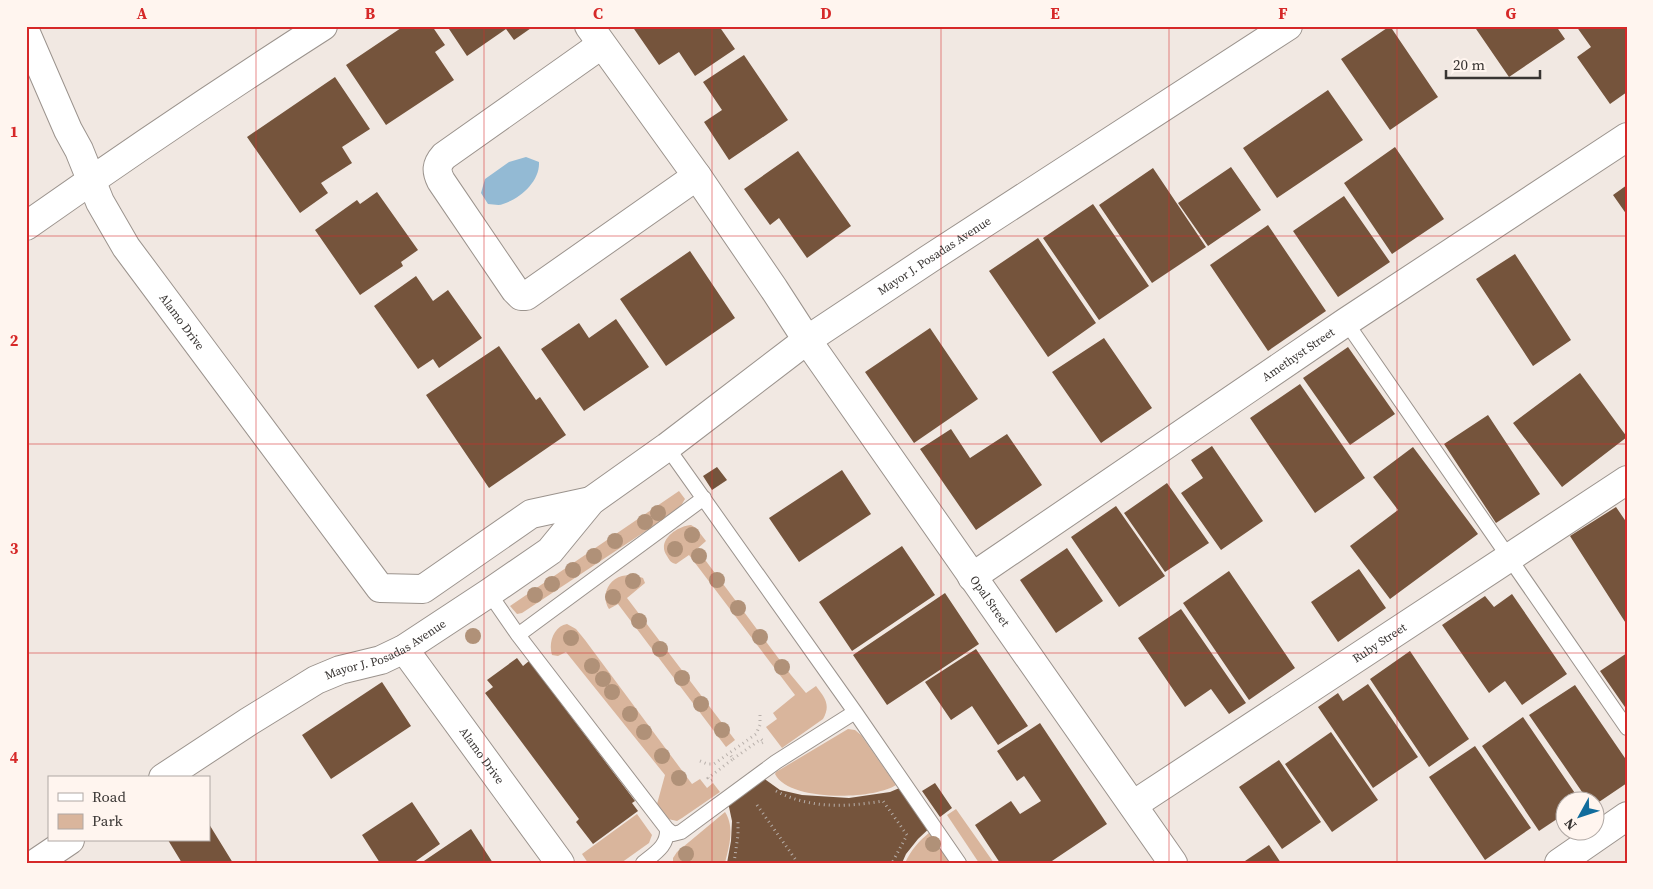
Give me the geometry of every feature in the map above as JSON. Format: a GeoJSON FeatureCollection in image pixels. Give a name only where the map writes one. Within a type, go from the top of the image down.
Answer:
{"type":"FeatureCollection","features":[{"type":"Feature","properties":{"kind":"street"},"geometry":{"type":"LineString","coordinates":[[26,226],[90,180],[323,26]]}},
{"type":"Feature","properties":{"kind":"street","name":"Mayor J. Posadas Avenue"},"geometry":{"type":"LineString","coordinates":[[166,776],[316,680],[340,670],[381,660],[404,649],[489,593],[550,551],[591,501],[667,447],[807,340],[1288,26]]}},
{"type":"Feature","properties":{"kind":"street","name":"Alamo Drive"},"geometry":{"type":"LineString","coordinates":[[26,33],[112,226],[380,588]]}},
{"type":"Feature","properties":{"kind":"street"},"geometry":{"type":"LineString","coordinates":[[595,35],[444,156],[437,167],[441,181],[515,290],[521,296],[526,296],[697,176]]}},
{"type":"Feature","properties":{"kind":"street","name":"Opal Street"},"geometry":{"type":"LineString","coordinates":[[595,35],[697,176],[807,340],[1173,863]]}},
{"type":"Feature","properties":{"kind":"street","name":"Amethyst Street"},"geometry":{"type":"LineString","coordinates":[[972,577],[1346,322],[1627,137]]}},
{"type":"Feature","properties":{"kind":"street","name":"Ruby Street"},"geometry":{"type":"LineString","coordinates":[[1132,804],[1511,558],[1627,480]]}},
{"type":"Feature","properties":{"kind":"street","name":"Mayor J. Posadas Avenue"},"geometry":{"type":"LineString","coordinates":[[380,588],[423,588],[531,514],[591,501]]}},
{"type":"Feature","properties":{"kind":"street","name":"Alamo Drive"},"geometry":{"type":"LineString","coordinates":[[404,649],[560,863]]}},
{"type":"Feature","properties":{"kind":"street"},"geometry":{"type":"LineString","coordinates":[[1559,863],[1627,816]]}},
{"type":"Feature","properties":{"kind":"street"},"geometry":{"type":"LineString","coordinates":[[36,863],[67,842]]}},
{"type":"Feature","properties":{"kind":"lane"},"geometry":{"type":"LineString","coordinates":[[1346,322],[1627,728]]}},
{"type":"Feature","properties":{"kind":"lane"},"geometry":{"type":"LineString","coordinates":[[667,447],[960,863]]}},
{"type":"Feature","properties":{"kind":"lane"},"geometry":{"type":"LineString","coordinates":[[518,635],[704,498]]}},
{"type":"Feature","properties":{"kind":"lane"},"geometry":{"type":"LineString","coordinates":[[489,593],[518,635],[673,834],[681,832],[776,762],[855,712]]}},
{"type":"Feature","properties":{"kind":"lane"},"geometry":{"type":"LineString","coordinates":[[643,863],[656,858],[665,843],[667,828]]}},
{"type":"Feature","properties":{"kind":"path"},"geometry":{"type":"LineString","coordinates":[[700,761],[714,764],[756,734],[760,726],[760,715]]}},
{"type":"Feature","properties":{"kind":"path"},"geometry":{"type":"LineString","coordinates":[[720,768],[749,748]]}},
{"type":"Feature","properties":{"kind":"path"},"geometry":{"type":"LineString","coordinates":[[729,753],[733,759]]}},
{"type":"Feature","properties":{"kind":"path"},"geometry":{"type":"LineString","coordinates":[[770,788],[788,798],[812,804],[841,806],[883,800],[907,836],[896,852],[892,863]]}},
{"type":"Feature","properties":{"kind":"path"},"geometry":{"type":"LineString","coordinates":[[756,804],[798,863]]}},
{"type":"Feature","properties":{"kind":"path"},"geometry":{"type":"LineString","coordinates":[[734,863],[738,835],[738,811]]}},
{"type":"Feature","properties":{"kind":"green space"},"geometry":{"type":"Polygon","coordinates":[[[679,491],[685,499],[679,509],[522,613],[517,614],[510,606],[679,491]]]}},
{"type":"Feature","properties":{"kind":"green space"},"geometry":{"type":"Polygon","coordinates":[[[691,525],[696,528],[706,541],[697,549],[791,675],[806,693],[816,686],[826,702],[827,710],[823,719],[782,748],[766,727],[777,719],[773,713],[795,695],[689,555],[676,564],[670,560],[664,550],[666,540],[674,531],[691,525]]]}},
{"type":"Feature","properties":{"kind":"green space"},"geometry":{"type":"Polygon","coordinates":[[[634,575],[643,578],[645,583],[627,598],[735,740],[726,747],[618,604],[609,609],[606,594],[609,585],[617,578],[634,575]]]}},
{"type":"Feature","properties":{"kind":"green space"},"geometry":{"type":"Polygon","coordinates":[[[567,624],[576,629],[585,640],[692,784],[700,779],[707,788],[713,783],[720,792],[677,821],[668,819],[657,804],[665,775],[566,652],[558,656],[552,655],[551,645],[553,636],[562,625],[567,624]]]}},
{"type":"Feature","properties":{"kind":"green space"},"geometry":{"type":"Polygon","coordinates":[[[848,729],[855,730],[861,735],[896,785],[869,794],[832,796],[797,790],[783,783],[775,774],[776,772],[848,729]]]}},
{"type":"Feature","properties":{"kind":"green space"},"geometry":{"type":"Polygon","coordinates":[[[956,809],[994,863],[979,863],[947,815],[956,809]]]}},
{"type":"Feature","properties":{"kind":"green space"},"geometry":{"type":"Polygon","coordinates":[[[725,812],[730,824],[730,831],[725,863],[673,863],[673,858],[677,852],[725,812]]]}},
{"type":"Feature","properties":{"kind":"green space"},"geometry":{"type":"Polygon","coordinates":[[[637,814],[652,835],[649,843],[621,863],[588,863],[582,854],[637,814]]]}},
{"type":"Feature","properties":{"kind":"green space"},"geometry":{"type":"Polygon","coordinates":[[[930,832],[952,863],[905,863],[916,846],[930,832]]]}},
{"type":"Feature","properties":{"kind":"water"},"geometry":{"type":"Polygon","coordinates":[[[526,157],[539,162],[533,182],[523,193],[510,201],[498,205],[488,204],[481,193],[485,179],[509,162],[526,157]]]}},
{"type":"Feature","properties":{"kind":"building"},"geometry":{"type":"Polygon","coordinates":[[[404,26],[432,26],[445,45],[435,52],[454,80],[386,125],[346,65],[404,26]]]}},
{"type":"Feature","properties":{"kind":"building"},"geometry":{"type":"Polygon","coordinates":[[[447,26],[534,26],[514,40],[506,29],[467,56],[447,26]]]}},
{"type":"Feature","properties":{"kind":"building"},"geometry":{"type":"Polygon","coordinates":[[[632,26],[719,26],[735,49],[695,76],[679,52],[659,65],[632,26]]]}},
{"type":"Feature","properties":{"kind":"building"},"geometry":{"type":"Polygon","coordinates":[[[1390,26],[1438,97],[1390,130],[1341,59],[1390,26]]]}},
{"type":"Feature","properties":{"kind":"building"},"geometry":{"type":"Polygon","coordinates":[[[1474,26],[1556,26],[1565,39],[1509,77],[1474,26]]]}},
{"type":"Feature","properties":{"kind":"building"},"geometry":{"type":"Polygon","coordinates":[[[1576,26],[1627,26],[1627,92],[1610,104],[1577,57],[1591,47],[1576,26]]]}},
{"type":"Feature","properties":{"kind":"building"},"geometry":{"type":"Polygon","coordinates":[[[744,55],[788,120],[729,160],[704,122],[722,110],[703,82],[744,55]]]}},
{"type":"Feature","properties":{"kind":"building"},"geometry":{"type":"Polygon","coordinates":[[[335,77],[370,129],[342,147],[352,163],[321,183],[328,193],[300,213],[247,137],[335,77]]]}},
{"type":"Feature","properties":{"kind":"building"},"geometry":{"type":"Polygon","coordinates":[[[1328,90],[1363,140],[1277,198],[1243,148],[1328,90]]]}},
{"type":"Feature","properties":{"kind":"building"},"geometry":{"type":"Polygon","coordinates":[[[1395,147],[1444,219],[1392,254],[1344,183],[1395,147]]]}},
{"type":"Feature","properties":{"kind":"building"},"geometry":{"type":"Polygon","coordinates":[[[798,151],[851,226],[807,258],[779,218],[770,225],[744,189],[798,151]]]}},
{"type":"Feature","properties":{"kind":"building"},"geometry":{"type":"Polygon","coordinates":[[[1231,167],[1261,210],[1208,246],[1178,203],[1231,167]]]}},
{"type":"Feature","properties":{"kind":"building"},"geometry":{"type":"Polygon","coordinates":[[[1153,168],[1206,247],[1152,283],[1099,205],[1153,168]]]}},
{"type":"Feature","properties":{"kind":"building"},"geometry":{"type":"Polygon","coordinates":[[[1627,185],[1627,215],[1613,195],[1627,185]]]}},
{"type":"Feature","properties":{"kind":"building"},"geometry":{"type":"Polygon","coordinates":[[[377,192],[418,250],[401,262],[403,266],[360,295],[315,230],[357,200],[360,204],[377,192]]]}},
{"type":"Feature","properties":{"kind":"building"},"geometry":{"type":"Polygon","coordinates":[[[1344,196],[1390,262],[1338,297],[1293,231],[1344,196]]]}},
{"type":"Feature","properties":{"kind":"building"},"geometry":{"type":"Polygon","coordinates":[[[1093,204],[1149,286],[1099,320],[1043,238],[1093,204]]]}},
{"type":"Feature","properties":{"kind":"building"},"geometry":{"type":"Polygon","coordinates":[[[1268,225],[1326,311],[1268,351],[1210,265],[1268,225]]]}},
{"type":"Feature","properties":{"kind":"building"},"geometry":{"type":"Polygon","coordinates":[[[1038,238],[1096,323],[1048,357],[989,271],[1038,238]]]}},
{"type":"Feature","properties":{"kind":"building"},"geometry":{"type":"Polygon","coordinates":[[[690,251],[735,318],[666,366],[620,299],[690,251]]]}},
{"type":"Feature","properties":{"kind":"building"},"geometry":{"type":"Polygon","coordinates":[[[1515,254],[1571,340],[1533,366],[1476,279],[1515,254]]]}},
{"type":"Feature","properties":{"kind":"building"},"geometry":{"type":"Polygon","coordinates":[[[416,276],[433,301],[448,290],[482,338],[439,368],[433,359],[418,369],[374,306],[416,276]]]}},
{"type":"Feature","properties":{"kind":"building"},"geometry":{"type":"Polygon","coordinates":[[[616,319],[649,367],[584,411],[541,349],[579,323],[589,338],[616,319]]]}},
{"type":"Feature","properties":{"kind":"building"},"geometry":{"type":"Polygon","coordinates":[[[930,328],[978,399],[914,443],[865,372],[930,328]]]}},
{"type":"Feature","properties":{"kind":"building"},"geometry":{"type":"Polygon","coordinates":[[[1104,338],[1152,408],[1101,443],[1052,372],[1104,338]]]}},
{"type":"Feature","properties":{"kind":"building"},"geometry":{"type":"Polygon","coordinates":[[[499,346],[536,400],[540,397],[566,435],[489,488],[426,395],[499,346]]]}},
{"type":"Feature","properties":{"kind":"building"},"geometry":{"type":"Polygon","coordinates":[[[1348,347],[1395,414],[1350,445],[1303,378],[1348,347]]]}},
{"type":"Feature","properties":{"kind":"building"},"geometry":{"type":"Polygon","coordinates":[[[1580,373],[1627,437],[1562,487],[1513,423],[1580,373]]]}},
{"type":"Feature","properties":{"kind":"building"},"geometry":{"type":"Polygon","coordinates":[[[1300,384],[1365,478],[1315,513],[1250,418],[1300,384]]]}},
{"type":"Feature","properties":{"kind":"building"},"geometry":{"type":"Polygon","coordinates":[[[1488,415],[1540,494],[1496,523],[1444,444],[1488,415]]]}},
{"type":"Feature","properties":{"kind":"building"},"geometry":{"type":"Polygon","coordinates":[[[951,429],[970,458],[1007,434],[1042,485],[976,530],[920,449],[951,429]]]}},
{"type":"Feature","properties":{"kind":"building"},"geometry":{"type":"Polygon","coordinates":[[[1212,446],[1263,521],[1221,550],[1181,493],[1203,478],[1191,460],[1212,446]]]}},
{"type":"Feature","properties":{"kind":"building"},"geometry":{"type":"Polygon","coordinates":[[[1413,447],[1478,534],[1390,599],[1350,546],[1398,510],[1373,477],[1413,447]]]}},
{"type":"Feature","properties":{"kind":"building"},"geometry":{"type":"Polygon","coordinates":[[[717,467],[727,480],[712,490],[703,476],[717,467]]]}},
{"type":"Feature","properties":{"kind":"building"},"geometry":{"type":"Polygon","coordinates":[[[842,470],[871,514],[799,562],[769,518],[842,470]]]}},
{"type":"Feature","properties":{"kind":"building"},"geometry":{"type":"Polygon","coordinates":[[[1167,483],[1209,543],[1165,572],[1124,513],[1167,483]]]}},
{"type":"Feature","properties":{"kind":"building"},"geometry":{"type":"Polygon","coordinates":[[[1116,506],[1165,576],[1119,607],[1071,537],[1116,506]]]}},
{"type":"Feature","properties":{"kind":"building"},"geometry":{"type":"Polygon","coordinates":[[[1616,507],[1627,523],[1627,625],[1570,536],[1616,507]]]}},
{"type":"Feature","properties":{"kind":"building"},"geometry":{"type":"Polygon","coordinates":[[[902,546],[935,595],[852,651],[819,602],[902,546]]]}},
{"type":"Feature","properties":{"kind":"building"},"geometry":{"type":"Polygon","coordinates":[[[1067,548],[1103,601],[1056,633],[1020,580],[1067,548]]]}},
{"type":"Feature","properties":{"kind":"building"},"geometry":{"type":"Polygon","coordinates":[[[1359,569],[1386,608],[1338,642],[1311,602],[1359,569]]]}},
{"type":"Feature","properties":{"kind":"building"},"geometry":{"type":"Polygon","coordinates":[[[1229,571],[1295,668],[1249,700],[1183,603],[1229,571]]]}},
{"type":"Feature","properties":{"kind":"building"},"geometry":{"type":"Polygon","coordinates":[[[945,593],[979,644],[887,705],[853,655],[945,593]]]}},
{"type":"Feature","properties":{"kind":"building"},"geometry":{"type":"Polygon","coordinates":[[[1512,594],[1567,674],[1522,705],[1505,681],[1489,693],[1442,625],[1485,596],[1494,607],[1512,594]]]}},
{"type":"Feature","properties":{"kind":"building"},"geometry":{"type":"Polygon","coordinates":[[[1181,609],[1246,703],[1229,714],[1211,689],[1185,707],[1138,638],[1181,609]]]}},
{"type":"Feature","properties":{"kind":"building"},"geometry":{"type":"Polygon","coordinates":[[[976,649],[1028,726],[998,745],[972,706],[951,720],[925,682],[976,649]]]}},
{"type":"Feature","properties":{"kind":"building"},"geometry":{"type":"Polygon","coordinates":[[[1410,651],[1469,739],[1429,767],[1370,679],[1410,651]]]}},
{"type":"Feature","properties":{"kind":"building"},"geometry":{"type":"Polygon","coordinates":[[[1627,653],[1627,710],[1600,671],[1627,653]]]}},
{"type":"Feature","properties":{"kind":"building"},"geometry":{"type":"Polygon","coordinates":[[[517,658],[523,666],[529,661],[635,801],[632,803],[638,811],[593,844],[576,822],[579,819],[485,693],[493,687],[487,680],[517,658]]]}},
{"type":"Feature","properties":{"kind":"building"},"geometry":{"type":"Polygon","coordinates":[[[382,682],[411,726],[331,779],[302,735],[382,682]]]}},
{"type":"Feature","properties":{"kind":"building"},"geometry":{"type":"Polygon","coordinates":[[[1368,684],[1418,757],[1373,788],[1318,707],[1338,693],[1343,701],[1368,684]]]}},
{"type":"Feature","properties":{"kind":"building"},"geometry":{"type":"Polygon","coordinates":[[[1575,685],[1627,761],[1627,783],[1606,797],[1606,792],[1582,792],[1529,715],[1575,685]]]}},
{"type":"Feature","properties":{"kind":"building"},"geometry":{"type":"Polygon","coordinates":[[[1523,717],[1574,792],[1556,792],[1556,820],[1539,831],[1482,746],[1523,717]]]}},
{"type":"Feature","properties":{"kind":"building"},"geometry":{"type":"Polygon","coordinates":[[[1040,723],[1107,824],[1049,863],[1000,863],[975,825],[1011,801],[1020,814],[1041,801],[1024,776],[1017,781],[997,751],[1040,723]]]}},
{"type":"Feature","properties":{"kind":"building"},"geometry":{"type":"Polygon","coordinates":[[[1331,732],[1378,800],[1332,832],[1285,764],[1331,732]]]}},
{"type":"Feature","properties":{"kind":"building"},"geometry":{"type":"Polygon","coordinates":[[[1475,746],[1531,828],[1485,860],[1429,777],[1475,746]]]}},
{"type":"Feature","properties":{"kind":"building"},"geometry":{"type":"Polygon","coordinates":[[[1279,760],[1321,822],[1282,849],[1239,787],[1279,760]]]}},
{"type":"Feature","properties":{"kind":"building"},"geometry":{"type":"Polygon","coordinates":[[[756,769],[766,780],[780,790],[802,795],[849,798],[890,792],[909,784],[935,823],[918,839],[906,854],[902,863],[727,863],[732,821],[724,792],[756,769]]]}},
{"type":"Feature","properties":{"kind":"building"},"geometry":{"type":"Polygon","coordinates":[[[935,783],[952,808],[940,817],[922,791],[935,783]]]}},
{"type":"Feature","properties":{"kind":"building"},"geometry":{"type":"Polygon","coordinates":[[[412,802],[440,844],[413,863],[380,863],[362,835],[412,802]]]}},
{"type":"Feature","properties":{"kind":"building"},"geometry":{"type":"Polygon","coordinates":[[[210,826],[233,863],[182,863],[169,842],[210,842],[210,826]]]}},
{"type":"Feature","properties":{"kind":"building"},"geometry":{"type":"Polygon","coordinates":[[[471,829],[493,863],[421,863],[471,829]]]}},
{"type":"Feature","properties":{"kind":"building"},"geometry":{"type":"Polygon","coordinates":[[[1269,845],[1281,863],[1242,863],[1269,845]]]}}]}
